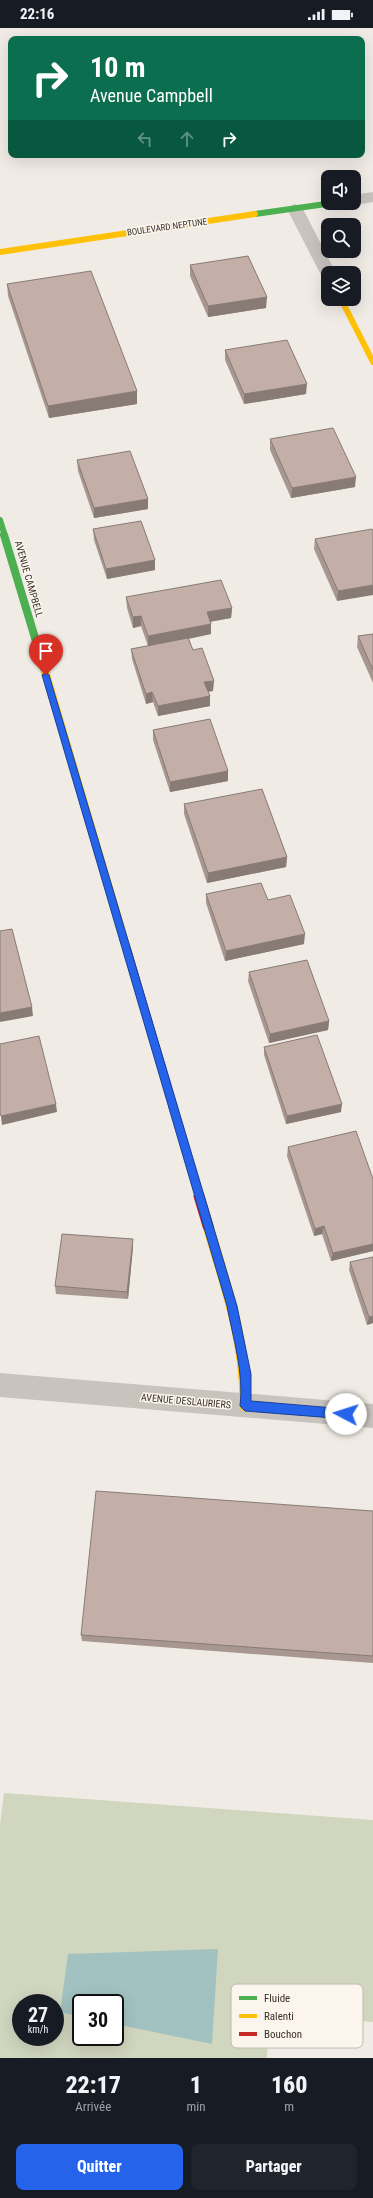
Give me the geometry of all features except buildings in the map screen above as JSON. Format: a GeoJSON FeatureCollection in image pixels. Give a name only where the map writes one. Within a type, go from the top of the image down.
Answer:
{"type":"FeatureCollection","features":[{"type":"Feature","properties":{"kind":"street"},"geometry":{"type":"LineString","coordinates":[[361,199],[373,197]]}},
{"type":"Feature","properties":{"kind":"street","name":"BOULEVARD NEPTUNE"},"geometry":{"type":"LineString","coordinates":[[0,252],[321,205]]}},
{"type":"Feature","properties":{"kind":"street"},"geometry":{"type":"LineString","coordinates":[[295,209],[324,266]]}},
{"type":"Feature","properties":{"kind":"street"},"geometry":{"type":"LineString","coordinates":[[345,306],[373,362]]}},
{"type":"Feature","properties":{"kind":"street","name":"AVENUE CAMPBELL"},"geometry":{"type":"LineString","coordinates":[[0,520],[232,1306],[245,1374],[247,1390],[245,1406]]}},
{"type":"Feature","properties":{"kind":"street","name":"AVENUE DESLAURIERS"},"geometry":{"type":"LineString","coordinates":[[0,1385],[373,1416]]}},
{"type":"Feature","properties":{"kind":"green space"},"geometry":{"type":"Polygon","coordinates":[[[4,1793],[373,1820],[373,2022],[363,2021],[363,1984],[231,1984],[231,2048],[267,2048],[267,2058],[0,2058],[0,1825],[4,1793]]]}},
{"type":"Feature","properties":{"kind":"water"},"geometry":{"type":"Polygon","coordinates":[[[218,1949],[212,2044],[124,2026],[124,1994],[72,1994],[72,2015],[64,2013],[64,1994],[62,1994],[68,1954],[218,1949]]]}},
{"type":"Feature","properties":{"kind":"traffic: fast"},"geometry":{"type":"LineString","coordinates":[[255,214],[321,205]]}},
{"type":"Feature","properties":{"kind":"traffic: fast"},"geometry":{"type":"LineString","coordinates":[[0,520],[45,671]]}},
{"type":"Feature","properties":{"kind":"traffic: slow"},"geometry":{"type":"LineString","coordinates":[[0,252],[255,214]]}},
{"type":"Feature","properties":{"kind":"traffic: slow"},"geometry":{"type":"LineString","coordinates":[[345,306],[373,362]]}},
{"type":"Feature","properties":{"kind":"traffic: slow"},"geometry":{"type":"LineString","coordinates":[[45,671],[127,949]]}},
{"type":"Feature","properties":{"kind":"traffic: slow"},"geometry":{"type":"LineString","coordinates":[[208,1226],[240,1338],[245,1383],[245,1406]]}},
{"type":"Feature","properties":{"kind":"traffic: jam"},"geometry":{"type":"LineString","coordinates":[[127,949],[208,1226]]}},
{"type":"Feature","properties":{"kind":"route"},"geometry":{"type":"LineString","coordinates":[[46,675],[232,1306],[245,1374],[247,1390],[245,1406],[346,1414]]}}]}
